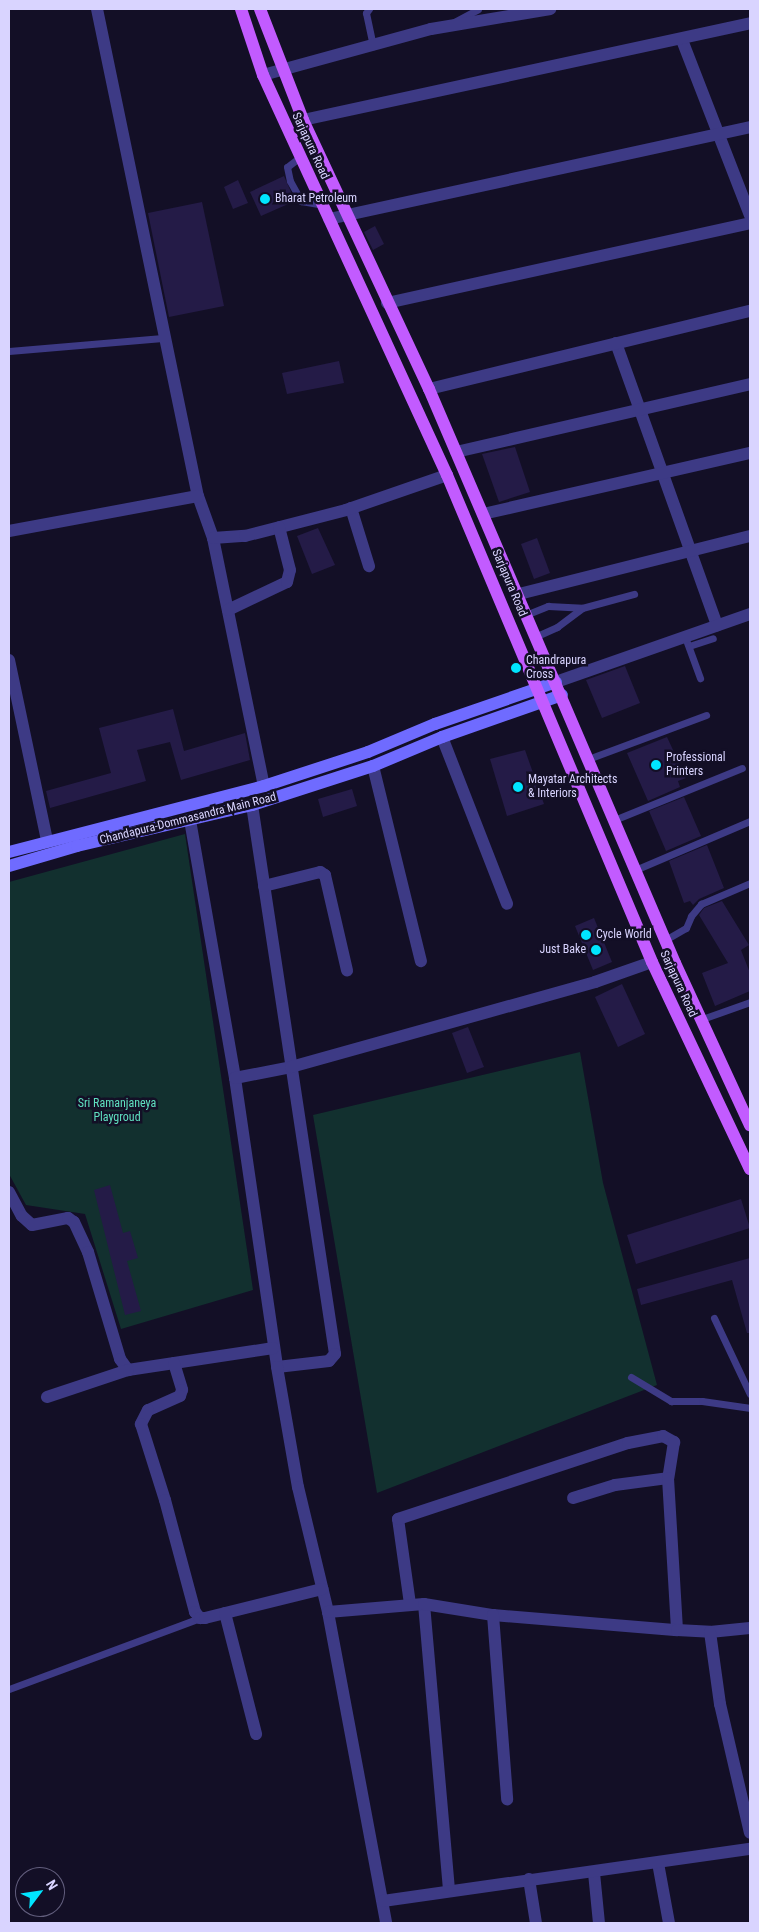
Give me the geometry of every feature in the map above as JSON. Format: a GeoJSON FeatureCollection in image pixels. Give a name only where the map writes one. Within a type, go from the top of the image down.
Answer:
{"type":"FeatureCollection","features":[{"type":"Feature","properties":{"kind":"main road","name":"Sarjapura Road"},"geometry":{"type":"LineString","coordinates":[[241,9],[263,75],[447,475],[540,688],[652,962],[750,1170]]}},
{"type":"Feature","properties":{"kind":"main road","name":"Sarjapura Road"},"geometry":{"type":"LineString","coordinates":[[260,9],[303,120],[387,303],[429,389],[528,614],[665,940],[750,1125]]}},
{"type":"Feature","properties":{"kind":"main road","name":"Chandapura-Dommasandra Main Road"},"geometry":{"type":"LineString","coordinates":[[9,852],[47,840],[264,786],[556,682]]}},
{"type":"Feature","properties":{"kind":"main road","name":"Chandapura-Dommasandra Main Road"},"geometry":{"type":"LineString","coordinates":[[9,866],[252,805],[373,766],[442,737],[545,704],[562,696]]}},
{"type":"Feature","properties":{"kind":"street"},"geometry":{"type":"LineString","coordinates":[[97,9],[198,496],[212,538],[264,786]]}},
{"type":"Feature","properties":{"kind":"street"},"geometry":{"type":"LineString","coordinates":[[263,75],[449,25],[550,9]]}},
{"type":"Feature","properties":{"kind":"street"},"geometry":{"type":"LineString","coordinates":[[303,120],[682,40],[750,23]]}},
{"type":"Feature","properties":{"kind":"street"},"geometry":{"type":"LineString","coordinates":[[682,40],[717,135],[750,216]]}},
{"type":"Feature","properties":{"kind":"street"},"geometry":{"type":"LineString","coordinates":[[329,219],[750,127]]}},
{"type":"Feature","properties":{"kind":"street"},"geometry":{"type":"LineString","coordinates":[[387,303],[750,222]]}},
{"type":"Feature","properties":{"kind":"street"},"geometry":{"type":"LineString","coordinates":[[429,389],[750,311]]}},
{"type":"Feature","properties":{"kind":"street"},"geometry":{"type":"LineString","coordinates":[[616,343],[642,409],[717,626]]}},
{"type":"Feature","properties":{"kind":"street"},"geometry":{"type":"LineString","coordinates":[[456,452],[750,384]]}},
{"type":"Feature","properties":{"kind":"street"},"geometry":{"type":"LineString","coordinates":[[483,514],[750,453]]}},
{"type":"Feature","properties":{"kind":"street"},"geometry":{"type":"LineString","coordinates":[[212,538],[245,536],[279,528],[351,508],[447,475]]}},
{"type":"Feature","properties":{"kind":"street"},"geometry":{"type":"LineString","coordinates":[[9,531],[198,496]]}},
{"type":"Feature","properties":{"kind":"street"},"geometry":{"type":"LineString","coordinates":[[351,508],[369,566]]}},
{"type":"Feature","properties":{"kind":"street"},"geometry":{"type":"LineString","coordinates":[[228,610],[273,591],[287,582],[290,570],[279,528]]}},
{"type":"Feature","properties":{"kind":"street"},"geometry":{"type":"LineString","coordinates":[[518,594],[750,536]]}},
{"type":"Feature","properties":{"kind":"street"},"geometry":{"type":"LineString","coordinates":[[556,682],[687,642],[717,626],[750,614]]}},
{"type":"Feature","properties":{"kind":"street"},"geometry":{"type":"LineString","coordinates":[[9,660],[47,840]]}},
{"type":"Feature","properties":{"kind":"street"},"geometry":{"type":"LineString","coordinates":[[442,737],[507,904]]}},
{"type":"Feature","properties":{"kind":"street"},"geometry":{"type":"LineString","coordinates":[[373,766],[421,961]]}},
{"type":"Feature","properties":{"kind":"street"},"geometry":{"type":"LineString","coordinates":[[252,805],[335,1354],[329,1361],[277,1367]]}},
{"type":"Feature","properties":{"kind":"street"},"geometry":{"type":"LineString","coordinates":[[190,820],[235,1078],[273,1348],[298,1487],[328,1612],[386,1923]]}},
{"type":"Feature","properties":{"kind":"street"},"geometry":{"type":"LineString","coordinates":[[264,886],[320,872],[325,875],[347,970]]}},
{"type":"Feature","properties":{"kind":"street"},"geometry":{"type":"LineString","coordinates":[[235,1078],[291,1067],[595,982],[652,962]]}},
{"type":"Feature","properties":{"kind":"street"},"geometry":{"type":"LineString","coordinates":[[9,1192],[22,1216],[32,1225],[68,1218],[74,1222],[88,1252],[120,1359],[128,1370]]}},
{"type":"Feature","properties":{"kind":"street"},"geometry":{"type":"LineString","coordinates":[[47,1397],[128,1370],[273,1348]]}},
{"type":"Feature","properties":{"kind":"street"},"geometry":{"type":"LineString","coordinates":[[174,1363],[182,1390],[180,1396],[148,1410],[141,1424],[165,1500],[195,1612],[200,1618],[322,1589]]}},
{"type":"Feature","properties":{"kind":"street"},"geometry":{"type":"LineString","coordinates":[[410,1604],[397,1522],[402,1517],[628,1443],[663,1436],[674,1442],[668,1478],[677,1630]]}},
{"type":"Feature","properties":{"kind":"street"},"geometry":{"type":"LineString","coordinates":[[573,1498],[615,1485],[668,1478]]}},
{"type":"Feature","properties":{"kind":"street"},"geometry":{"type":"LineString","coordinates":[[328,1612],[424,1604],[494,1615],[677,1630],[710,1632],[750,1628]]}},
{"type":"Feature","properties":{"kind":"street"},"geometry":{"type":"LineString","coordinates":[[424,1604],[449,1891]]}},
{"type":"Feature","properties":{"kind":"street"},"geometry":{"type":"LineString","coordinates":[[225,1613],[256,1734]]}},
{"type":"Feature","properties":{"kind":"street"},"geometry":{"type":"LineString","coordinates":[[494,1615],[508,1799]]}},
{"type":"Feature","properties":{"kind":"street"},"geometry":{"type":"LineString","coordinates":[[710,1632],[720,1704],[750,1833]]}},
{"type":"Feature","properties":{"kind":"street"},"geometry":{"type":"LineString","coordinates":[[383,1901],[529,1879],[594,1873],[750,1849]]}},
{"type":"Feature","properties":{"kind":"street"},"geometry":{"type":"LineString","coordinates":[[658,1863],[669,1923]]}},
{"type":"Feature","properties":{"kind":"street"},"geometry":{"type":"LineString","coordinates":[[594,1873],[599,1923]]}},
{"type":"Feature","properties":{"kind":"street"},"geometry":{"type":"LineString","coordinates":[[529,1879],[536,1923]]}},
{"type":"Feature","properties":{"kind":"lane"},"geometry":{"type":"LineString","coordinates":[[369,9],[366,14],[373,46]]}},
{"type":"Feature","properties":{"kind":"lane"},"geometry":{"type":"LineString","coordinates":[[449,25],[478,9]]}},
{"type":"Feature","properties":{"kind":"lane"},"geometry":{"type":"LineString","coordinates":[[300,157],[287,167],[290,181],[300,201],[322,205]]}},
{"type":"Feature","properties":{"kind":"lane"},"geometry":{"type":"LineString","coordinates":[[9,351],[165,338]]}},
{"type":"Feature","properties":{"kind":"lane"},"geometry":{"type":"LineString","coordinates":[[528,614],[548,606],[582,608],[634,594]]}},
{"type":"Feature","properties":{"kind":"lane"},"geometry":{"type":"LineString","coordinates":[[537,636],[557,627],[582,608]]}},
{"type":"Feature","properties":{"kind":"lane"},"geometry":{"type":"LineString","coordinates":[[700,678],[687,642],[713,638]]}},
{"type":"Feature","properties":{"kind":"lane"},"geometry":{"type":"LineString","coordinates":[[588,759],[706,715]]}},
{"type":"Feature","properties":{"kind":"lane"},"geometry":{"type":"LineString","coordinates":[[614,820],[742,768]]}},
{"type":"Feature","properties":{"kind":"lane"},"geometry":{"type":"LineString","coordinates":[[635,870],[750,821]]}},
{"type":"Feature","properties":{"kind":"lane"},"geometry":{"type":"LineString","coordinates":[[665,940],[686,928],[691,916],[701,904],[750,883]]}},
{"type":"Feature","properties":{"kind":"lane"},"geometry":{"type":"LineString","coordinates":[[702,1019],[750,1002]]}},
{"type":"Feature","properties":{"kind":"lane"},"geometry":{"type":"LineString","coordinates":[[714,1318],[750,1394]]}},
{"type":"Feature","properties":{"kind":"lane"},"geometry":{"type":"LineString","coordinates":[[631,1377],[671,1401],[702,1401],[750,1408]]}},
{"type":"Feature","properties":{"kind":"lane"},"geometry":{"type":"LineString","coordinates":[[9,1690],[200,1618]]}},
{"type":"Feature","properties":{"kind":"green space","name":"Sri Ramanjaneya Playgroud"},"geometry":{"type":"Polygon","coordinates":[[[185,834],[253,1290],[121,1329],[85,1214],[26,1205],[9,1174],[9,882],[185,834]]]}},
{"type":"Feature","properties":{"kind":"green space"},"geometry":{"type":"Polygon","coordinates":[[[580,1052],[603,1183],[657,1385],[377,1493],[313,1115],[580,1052]]]}},
{"type":"Feature","properties":{"kind":"building"},"geometry":{"type":"Polygon","coordinates":[[[284,176],[295,201],[261,216],[250,192],[284,176]]]}},
{"type":"Feature","properties":{"kind":"building"},"geometry":{"type":"Polygon","coordinates":[[[238,180],[248,203],[233,209],[224,187],[238,180]]]}},
{"type":"Feature","properties":{"kind":"building"},"geometry":{"type":"Polygon","coordinates":[[[202,202],[224,306],[169,317],[148,213],[202,202]]]}},
{"type":"Feature","properties":{"kind":"building"},"geometry":{"type":"Polygon","coordinates":[[[375,226],[384,244],[373,250],[364,232],[375,226]]]}},
{"type":"Feature","properties":{"kind":"building"},"geometry":{"type":"Polygon","coordinates":[[[339,361],[344,383],[287,394],[282,373],[339,361]]]}},
{"type":"Feature","properties":{"kind":"building"},"geometry":{"type":"Polygon","coordinates":[[[515,447],[530,492],[499,502],[482,454],[515,447]]]}},
{"type":"Feature","properties":{"kind":"building"},"geometry":{"type":"Polygon","coordinates":[[[318,528],[335,565],[312,574],[297,536],[318,528]]]}},
{"type":"Feature","properties":{"kind":"building"},"geometry":{"type":"Polygon","coordinates":[[[537,538],[550,573],[534,579],[521,544],[537,538]]]}},
{"type":"Feature","properties":{"kind":"building"},"geometry":{"type":"Polygon","coordinates":[[[625,666],[640,703],[602,718],[586,680],[625,666]]]}},
{"type":"Feature","properties":{"kind":"building"},"geometry":{"type":"Polygon","coordinates":[[[173,709],[184,751],[245,733],[250,760],[181,780],[170,742],[137,750],[146,781],[50,808],[46,791],[111,773],[99,728],[173,709]]]}},
{"type":"Feature","properties":{"kind":"building","name":"Professional Printers"},"geometry":{"type":"Polygon","coordinates":[[[667,737],[686,778],[678,781],[680,787],[648,801],[627,753],[667,737]]]}},
{"type":"Feature","properties":{"kind":"building","name":"Mayatar Architects & Interiors"},"geometry":{"type":"Polygon","coordinates":[[[525,750],[544,804],[507,816],[490,759],[525,750]]]}},
{"type":"Feature","properties":{"kind":"building"},"geometry":{"type":"Polygon","coordinates":[[[352,789],[357,806],[323,817],[318,799],[352,789]]]}},
{"type":"Feature","properties":{"kind":"building"},"geometry":{"type":"Polygon","coordinates":[[[684,797],[701,836],[666,851],[649,811],[684,797]]]}},
{"type":"Feature","properties":{"kind":"building"},"geometry":{"type":"Polygon","coordinates":[[[707,845],[724,888],[699,899],[693,905],[690,901],[684,903],[669,861],[707,845]]]}},
{"type":"Feature","properties":{"kind":"building"},"geometry":{"type":"Polygon","coordinates":[[[722,901],[749,945],[741,950],[750,973],[750,991],[715,1006],[702,973],[728,963],[699,915],[704,908],[722,901]]]}},
{"type":"Feature","properties":{"kind":"building"},"geometry":{"type":"Polygon","coordinates":[[[594,918],[612,962],[593,970],[575,926],[594,918]]]}},
{"type":"Feature","properties":{"kind":"building"},"geometry":{"type":"Polygon","coordinates":[[[622,984],[645,1034],[618,1047],[595,997],[622,984]]]}},
{"type":"Feature","properties":{"kind":"building"},"geometry":{"type":"Polygon","coordinates":[[[468,1027],[484,1067],[467,1073],[452,1033],[468,1027]]]}},
{"type":"Feature","properties":{"kind":"building"},"geometry":{"type":"Polygon","coordinates":[[[110,1185],[123,1233],[130,1231],[138,1258],[127,1261],[141,1311],[125,1315],[94,1190],[110,1185]]]}},
{"type":"Feature","properties":{"kind":"building"},"geometry":{"type":"Polygon","coordinates":[[[741,1199],[750,1228],[636,1264],[627,1235],[741,1199]]]}},
{"type":"Feature","properties":{"kind":"building"},"geometry":{"type":"Polygon","coordinates":[[[750,1258],[750,1333],[747,1333],[732,1280],[641,1305],[637,1289],[750,1258]]]}},
{"type":"Feature","properties":{"kind":"place","name":"Bharat Petroleum"},"geometry":{"type":"Point","coordinates":[265,199]}},
{"type":"Feature","properties":{"kind":"place","name":"Chandrapura Cross"},"geometry":{"type":"Point","coordinates":[516,668]}},
{"type":"Feature","properties":{"kind":"place","name":"Professional Printers"},"geometry":{"type":"Point","coordinates":[656,765]}},
{"type":"Feature","properties":{"kind":"place","name":"Mayatar Architects & Interiors"},"geometry":{"type":"Point","coordinates":[518,787]}},
{"type":"Feature","properties":{"kind":"place","name":"Cycle World"},"geometry":{"type":"Point","coordinates":[586,935]}},
{"type":"Feature","properties":{"kind":"place","name":"Just Bake"},"geometry":{"type":"Point","coordinates":[596,950]}}]}
